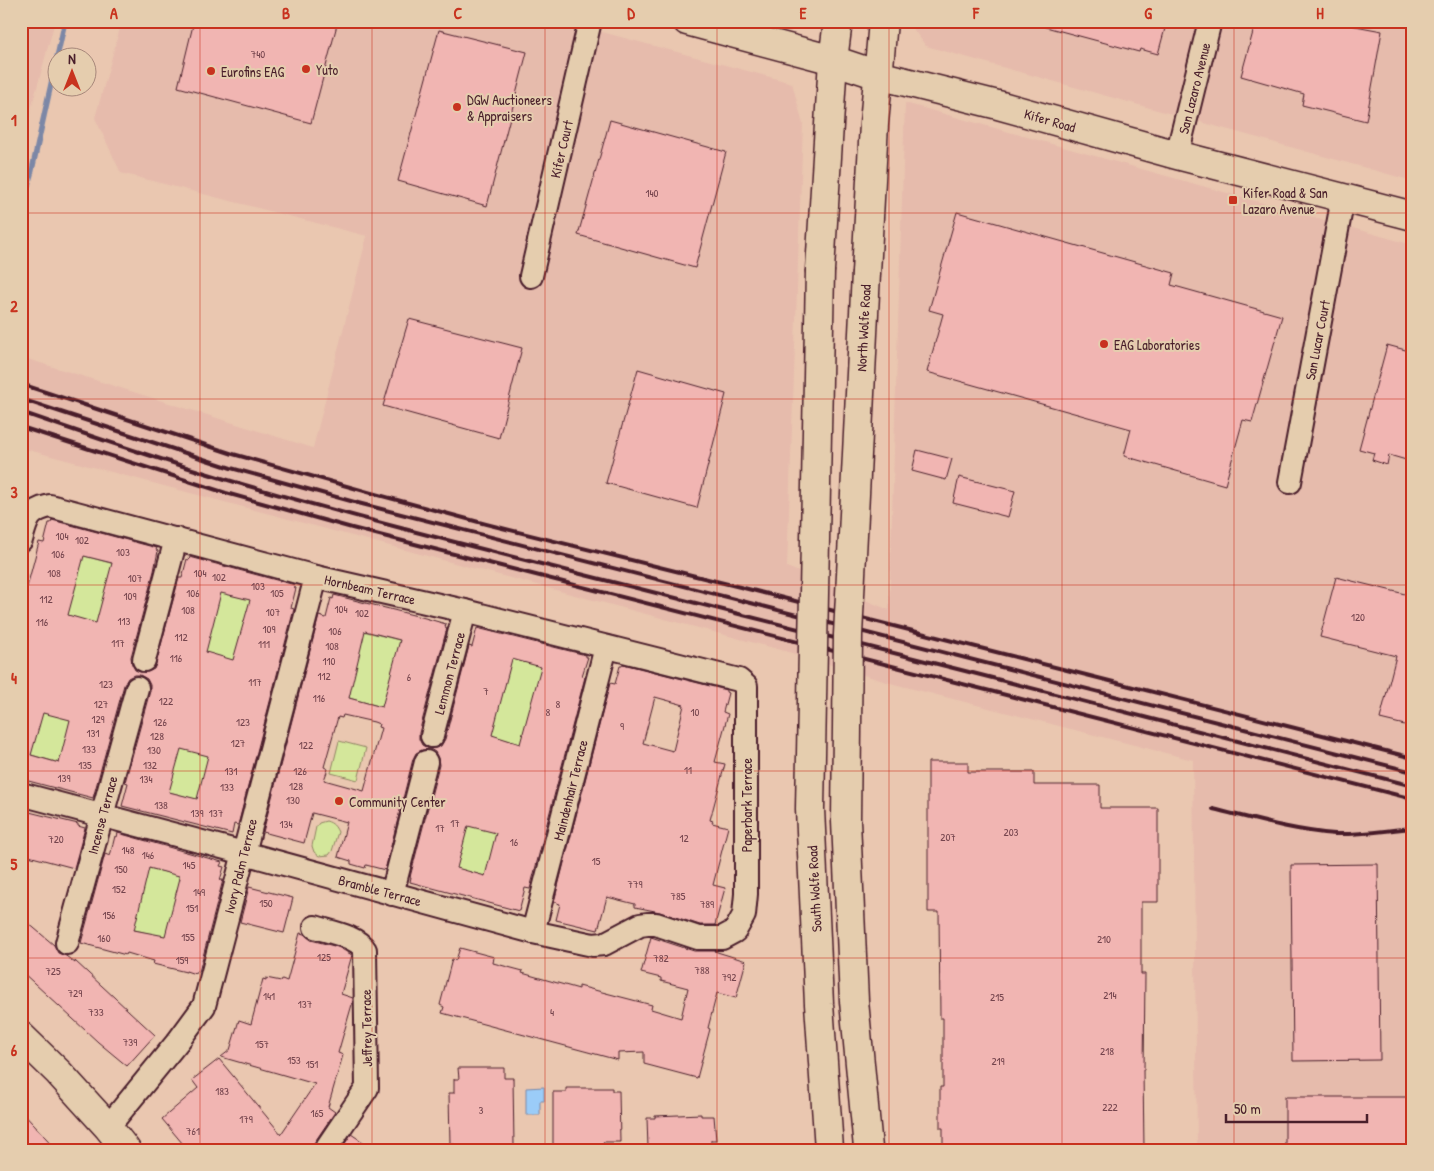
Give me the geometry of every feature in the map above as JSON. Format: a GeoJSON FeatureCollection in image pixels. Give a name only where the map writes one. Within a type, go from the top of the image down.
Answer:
{"type":"FeatureCollection","features":[{"type":"Feature","properties":{"kind":"main road","name":"Kifer Road"},"geometry":{"type":"LineString","coordinates":[[687,21],[833,60],[878,75],[998,105],[1177,155],[1413,216]]}},
{"type":"Feature","properties":{"kind":"main road"},"geometry":{"type":"LineString","coordinates":[[833,60],[838,21]]}},
{"type":"Feature","properties":{"kind":"main road","name":"North Wolfe Road"},"geometry":{"type":"LineString","coordinates":[[868,1149],[854,1001],[846,821],[848,635],[866,273],[883,21]]}},
{"type":"Feature","properties":{"kind":"main road","name":"South Wolfe Road"},"geometry":{"type":"LineString","coordinates":[[829,1149],[819,1004],[810,809],[820,270],[833,60]]}},
{"type":"Feature","properties":{"kind":"main road"},"geometry":{"type":"LineString","coordinates":[[21,1036],[60,1073],[116,1142]]}},
{"type":"Feature","properties":{"kind":"street","name":"Kifer Court"},"geometry":{"type":"LineString","coordinates":[[532,276],[590,21]]}},
{"type":"Feature","properties":{"kind":"street","name":"San Lazaro Avenue"},"geometry":{"type":"LineString","coordinates":[[1177,155],[1210,21]]}},
{"type":"Feature","properties":{"kind":"street","name":"San Lucar Court"},"geometry":{"type":"LineString","coordinates":[[1290,482],[1343,198]]}},
{"type":"Feature","properties":{"kind":"street","name":"Hornbeam Terrace"},"geometry":{"type":"LineString","coordinates":[[21,540],[27,519],[34,512],[50,506],[316,577],[465,610],[739,680]]}},
{"type":"Feature","properties":{"kind":"street"},"geometry":{"type":"LineString","coordinates":[[144,660],[176,539]]}},
{"type":"Feature","properties":{"kind":"street","name":"Ivory Palm Terrace"},"geometry":{"type":"LineString","coordinates":[[116,1142],[179,1040],[204,1006],[316,577]]}},
{"type":"Feature","properties":{"kind":"street","name":"Lemmon Terrace"},"geometry":{"type":"LineString","coordinates":[[432,736],[465,610]]}},
{"type":"Feature","properties":{"kind":"street","name":"Maindenhair Terrace"},"geometry":{"type":"LineString","coordinates":[[533,932],[606,647]]}},
{"type":"Feature","properties":{"kind":"street","name":"Paperbark Terrace"},"geometry":{"type":"LineString","coordinates":[[735,931],[744,915],[746,894],[746,686],[739,680]]}},
{"type":"Feature","properties":{"kind":"street","name":"Incense Terrace"},"geometry":{"type":"LineString","coordinates":[[67,943],[137,688]]}},
{"type":"Feature","properties":{"kind":"street"},"geometry":{"type":"LineString","coordinates":[[392,894],[426,762]]}},
{"type":"Feature","properties":{"kind":"street","name":"Bramble Terrace"},"geometry":{"type":"LineString","coordinates":[[21,794],[244,852],[533,932],[593,945],[604,944],[647,924],[656,924],[698,938],[722,938],[735,931]]}},
{"type":"Feature","properties":{"kind":"street","name":"Jeffrey Terrace"},"geometry":{"type":"LineString","coordinates":[[315,927],[355,940],[362,944],[365,950],[367,1088],[325,1150]]}},
{"type":"Feature","properties":{"kind":"shaded area"},"geometry":{"type":"Polygon","coordinates":[[[21,21],[55,21],[21,146],[21,21]]]}},
{"type":"Feature","properties":{"kind":"shaded area"},"geometry":{"type":"Polygon","coordinates":[[[122,21],[561,21],[792,83],[803,124],[787,567],[889,610],[905,103],[1413,245],[1413,1150],[1197,1150],[1193,760],[890,683],[785,651],[21,448],[21,357],[313,448],[367,236],[121,173],[95,118],[122,21]]]}},
{"type":"Feature","properties":{"kind":"shaded area"},"geometry":{"type":"Polygon","coordinates":[[[907,21],[1413,21],[1413,181],[926,46],[907,21]]]}},
{"type":"Feature","properties":{"kind":"green space"},"geometry":{"type":"Polygon","coordinates":[[[77,554],[118,565],[103,624],[96,623],[94,630],[61,613],[77,554]]]}},
{"type":"Feature","properties":{"kind":"green space"},"geometry":{"type":"Polygon","coordinates":[[[215,591],[256,601],[232,667],[205,660],[207,652],[199,650],[215,591]]]}},
{"type":"Feature","properties":{"kind":"green space"},"geometry":{"type":"Polygon","coordinates":[[[359,630],[407,642],[382,707],[349,698],[359,630]]]}},
{"type":"Feature","properties":{"kind":"green space"},"geometry":{"type":"Polygon","coordinates":[[[509,658],[545,667],[521,744],[491,736],[509,658]]]}},
{"type":"Feature","properties":{"kind":"green space"},"geometry":{"type":"Polygon","coordinates":[[[47,684],[80,694],[63,764],[28,754],[47,684]]]}},
{"type":"Feature","properties":{"kind":"green space"},"geometry":{"type":"Polygon","coordinates":[[[185,721],[219,730],[201,801],[166,791],[185,721]]]}},
{"type":"Feature","properties":{"kind":"green space"},"geometry":{"type":"Polygon","coordinates":[[[339,741],[366,748],[358,780],[331,773],[339,741]]]}},
{"type":"Feature","properties":{"kind":"green space"},"geometry":{"type":"Polygon","coordinates":[[[472,798],[506,806],[489,877],[453,868],[472,798]]]}},
{"type":"Feature","properties":{"kind":"green space"},"geometry":{"type":"Polygon","coordinates":[[[326,821],[334,825],[338,832],[329,855],[319,856],[314,852],[312,846],[316,827],[319,823],[326,821]]]}},
{"type":"Feature","properties":{"kind":"green space"},"geometry":{"type":"Polygon","coordinates":[[[144,867],[183,876],[167,938],[135,930],[127,926],[144,867]]]}},
{"type":"Feature","properties":{"kind":"water"},"geometry":{"type":"Polygon","coordinates":[[[544,1087],[544,1101],[540,1101],[540,1115],[526,1115],[526,1088],[544,1087]]]}},
{"type":"Feature","properties":{"kind":"building"},"geometry":{"type":"Polygon","coordinates":[[[194,21],[338,21],[311,123],[178,87],[194,21]]]}},
{"type":"Feature","properties":{"kind":"building"},"geometry":{"type":"Polygon","coordinates":[[[1043,21],[1167,21],[1158,54],[1140,49],[1139,52],[1042,26],[1043,21]]]}},
{"type":"Feature","properties":{"kind":"building"},"geometry":{"type":"Polygon","coordinates":[[[1256,21],[1329,21],[1382,31],[1366,121],[1302,105],[1304,94],[1241,76],[1256,21]]]}},
{"type":"Feature","properties":{"kind":"building"},"geometry":{"type":"Polygon","coordinates":[[[439,30],[527,52],[487,206],[398,181],[439,30]]]}},
{"type":"Feature","properties":{"kind":"building"},"geometry":{"type":"Polygon","coordinates":[[[610,120],[726,152],[695,268],[578,235],[610,120]]]}},
{"type":"Feature","properties":{"kind":"building","name":"EAG Laboratories"},"geometry":{"type":"Polygon","coordinates":[[[957,212],[1174,273],[1171,285],[1282,316],[1252,422],[1243,420],[1225,485],[1124,456],[1131,429],[927,372],[943,314],[929,310],[957,212]]]}},
{"type":"Feature","properties":{"kind":"building"},"geometry":{"type":"Polygon","coordinates":[[[409,319],[522,348],[499,438],[383,406],[409,319]]]}},
{"type":"Feature","properties":{"kind":"building"},"geometry":{"type":"Polygon","coordinates":[[[1387,345],[1413,352],[1413,462],[1389,455],[1387,465],[1372,460],[1374,453],[1359,449],[1387,345]]]}},
{"type":"Feature","properties":{"kind":"building"},"geometry":{"type":"Polygon","coordinates":[[[638,369],[726,394],[697,508],[606,483],[638,369]]]}},
{"type":"Feature","properties":{"kind":"building"},"geometry":{"type":"Polygon","coordinates":[[[917,450],[952,459],[946,480],[912,471],[917,450]]]}},
{"type":"Feature","properties":{"kind":"building"},"geometry":{"type":"Polygon","coordinates":[[[959,477],[1015,491],[1008,517],[953,503],[959,477]]]}},
{"type":"Feature","properties":{"kind":"building"},"geometry":{"type":"Polygon","coordinates":[[[52,520],[157,548],[154,571],[131,657],[135,670],[140,672],[148,672],[154,669],[179,578],[182,578],[187,559],[189,560],[190,557],[295,585],[291,608],[294,609],[238,825],[234,824],[232,834],[122,806],[128,783],[125,782],[150,691],[147,679],[140,675],[128,678],[124,685],[93,798],[21,779],[21,603],[39,542],[44,543],[49,523],[52,520]],[[84,556],[68,615],[96,623],[112,563],[84,556]],[[221,593],[206,652],[233,660],[250,600],[221,593]],[[43,713],[31,755],[59,763],[70,720],[43,713]],[[181,749],[169,792],[197,799],[208,756],[181,749]]]}},
{"type":"Feature","properties":{"kind":"building"},"geometry":{"type":"Polygon","coordinates":[[[1336,577],[1413,596],[1413,727],[1380,719],[1396,656],[1320,637],[1336,577]]]}},
{"type":"Feature","properties":{"kind":"building"},"geometry":{"type":"Polygon","coordinates":[[[334,595],[446,624],[445,627],[447,628],[419,733],[422,745],[429,749],[441,746],[445,739],[469,646],[472,647],[477,628],[588,657],[582,676],[585,677],[530,889],[525,888],[519,911],[410,882],[439,765],[435,752],[430,749],[416,753],[413,759],[385,870],[366,865],[365,868],[351,864],[351,861],[338,857],[347,822],[312,813],[304,843],[263,832],[319,616],[326,618],[331,598],[333,599],[334,595]],[[365,631],[349,698],[382,707],[400,640],[365,631]],[[512,659],[492,735],[520,744],[541,667],[512,659]],[[343,715],[342,718],[338,717],[324,767],[328,769],[324,780],[364,791],[381,728],[378,727],[379,724],[374,722],[343,715]],[[468,826],[457,868],[485,876],[496,833],[468,826]]]}},
{"type":"Feature","properties":{"kind":"building"},"geometry":{"type":"Polygon","coordinates":[[[623,664],[726,690],[728,693],[723,712],[728,714],[715,762],[725,764],[710,820],[713,821],[712,823],[728,827],[713,885],[725,888],[715,925],[700,925],[660,912],[635,907],[635,904],[607,897],[598,930],[556,920],[560,904],[554,902],[610,683],[615,684],[620,666],[623,664]],[[655,697],[643,743],[673,751],[684,705],[655,697]]]}},
{"type":"Feature","properties":{"kind":"building"},"geometry":{"type":"Polygon","coordinates":[[[928,762],[968,762],[968,772],[1034,772],[1034,785],[1100,785],[1100,808],[1158,808],[1158,902],[1141,902],[1141,974],[1145,974],[1144,1150],[943,1150],[943,1128],[940,1128],[940,1087],[943,1087],[943,1018],[940,1018],[939,912],[928,912],[928,762]]]}},
{"type":"Feature","properties":{"kind":"building"},"geometry":{"type":"Polygon","coordinates":[[[21,810],[78,824],[78,826],[85,828],[74,868],[21,854],[21,810]]]}},
{"type":"Feature","properties":{"kind":"building"},"geometry":{"type":"Polygon","coordinates":[[[118,833],[222,862],[220,866],[224,867],[220,880],[223,880],[199,972],[196,971],[195,974],[153,964],[154,961],[127,953],[126,955],[81,943],[105,854],[110,856],[115,836],[117,837],[118,833]],[[149,868],[134,930],[165,936],[179,876],[149,868]]]}},
{"type":"Feature","properties":{"kind":"building"},"geometry":{"type":"Polygon","coordinates":[[[1378,864],[1380,1060],[1293,1061],[1291,865],[1378,864]]]}},
{"type":"Feature","properties":{"kind":"building"},"geometry":{"type":"Polygon","coordinates":[[[249,887],[293,898],[284,933],[240,922],[249,887]]]}},
{"type":"Feature","properties":{"kind":"building"},"geometry":{"type":"Polygon","coordinates":[[[21,917],[54,945],[58,953],[75,963],[75,961],[155,1035],[127,1066],[21,971],[21,917]]]}},
{"type":"Feature","properties":{"kind":"building"},"geometry":{"type":"Polygon","coordinates":[[[300,933],[311,940],[338,947],[352,955],[341,994],[353,998],[353,1001],[338,1053],[343,1055],[328,1107],[335,1112],[314,1143],[312,1150],[188,1150],[162,1119],[198,1088],[192,1080],[219,1059],[281,1134],[315,1084],[221,1057],[230,1050],[239,1020],[251,1024],[263,979],[281,981],[282,979],[287,981],[300,933]]]}},
{"type":"Feature","properties":{"kind":"building"},"geometry":{"type":"Polygon","coordinates":[[[651,937],[694,951],[714,951],[746,961],[736,998],[717,993],[697,1078],[644,1064],[644,1052],[618,1053],[618,1060],[442,1013],[444,1007],[440,1005],[452,959],[456,960],[460,948],[494,957],[493,963],[523,971],[522,973],[579,989],[579,986],[652,1005],[651,1009],[681,1018],[688,988],[661,981],[661,978],[641,973],[651,937]]]}},
{"type":"Feature","properties":{"kind":"building"},"geometry":{"type":"Polygon","coordinates":[[[458,1068],[504,1068],[504,1078],[513,1078],[514,1146],[506,1146],[506,1150],[454,1150],[454,1144],[450,1144],[449,1093],[454,1093],[454,1079],[459,1079],[458,1068]]]}},
{"type":"Feature","properties":{"kind":"building"},"geometry":{"type":"Polygon","coordinates":[[[566,1088],[612,1088],[612,1091],[619,1091],[620,1142],[603,1142],[603,1150],[553,1150],[553,1092],[566,1092],[566,1088]]]}},
{"type":"Feature","properties":{"kind":"building"},"geometry":{"type":"Polygon","coordinates":[[[1285,1097],[1413,1097],[1413,1150],[1285,1150],[1285,1097]]]}},
{"type":"Feature","properties":{"kind":"building"},"geometry":{"type":"Polygon","coordinates":[[[21,1111],[57,1150],[21,1150],[21,1111]]]}},
{"type":"Feature","properties":{"kind":"building"},"geometry":{"type":"Polygon","coordinates":[[[701,1114],[701,1116],[714,1116],[716,1140],[711,1140],[711,1150],[653,1150],[653,1148],[648,1148],[647,1118],[701,1114]]]}},
{"type":"Feature","properties":{"kind":"building"},"geometry":{"type":"Polygon","coordinates":[[[351,1134],[375,1150],[341,1150],[351,1134]]]}},
{"type":"Feature","properties":{"kind":"waterway"},"geometry":{"type":"LineString","coordinates":[[21,212],[65,21]]}},
{"type":"Feature","properties":{"kind":"railway"},"geometry":{"type":"LineString","coordinates":[[21,384],[233,454],[486,524],[1413,758]]}},
{"type":"Feature","properties":{"kind":"railway"},"geometry":{"type":"LineString","coordinates":[[21,399],[231,468],[358,503],[1413,772]]}},
{"type":"Feature","properties":{"kind":"railway"},"geometry":{"type":"LineString","coordinates":[[21,412],[202,472],[355,516],[1413,786]]}},
{"type":"Feature","properties":{"kind":"railway"},"geometry":{"type":"LineString","coordinates":[[21,427],[226,493],[352,528],[1413,799]]}},
{"type":"Feature","properties":{"kind":"railway"},"geometry":{"type":"LineString","coordinates":[[1213,809],[1259,821],[1335,834],[1413,828]]}},
{"type":"Feature","properties":{"kind":"place","name":"Yuto"},"geometry":{"type":"Point","coordinates":[306,69]}},
{"type":"Feature","properties":{"kind":"place","name":"Eurofins EAG"},"geometry":{"type":"Point","coordinates":[211,71]}},
{"type":"Feature","properties":{"kind":"place","name":"DGW Auctioneers & Appraisers"},"geometry":{"type":"Point","coordinates":[457,107]}},
{"type":"Feature","properties":{"kind":"place","name":"Kifer Road & San Lazaro Avenue"},"geometry":{"type":"Point","coordinates":[1233,200]}},
{"type":"Feature","properties":{"kind":"place","name":"EAG Laboratories"},"geometry":{"type":"Point","coordinates":[1104,344]}},
{"type":"Feature","properties":{"kind":"place","name":"Community Center"},"geometry":{"type":"Point","coordinates":[339,801]}}]}
